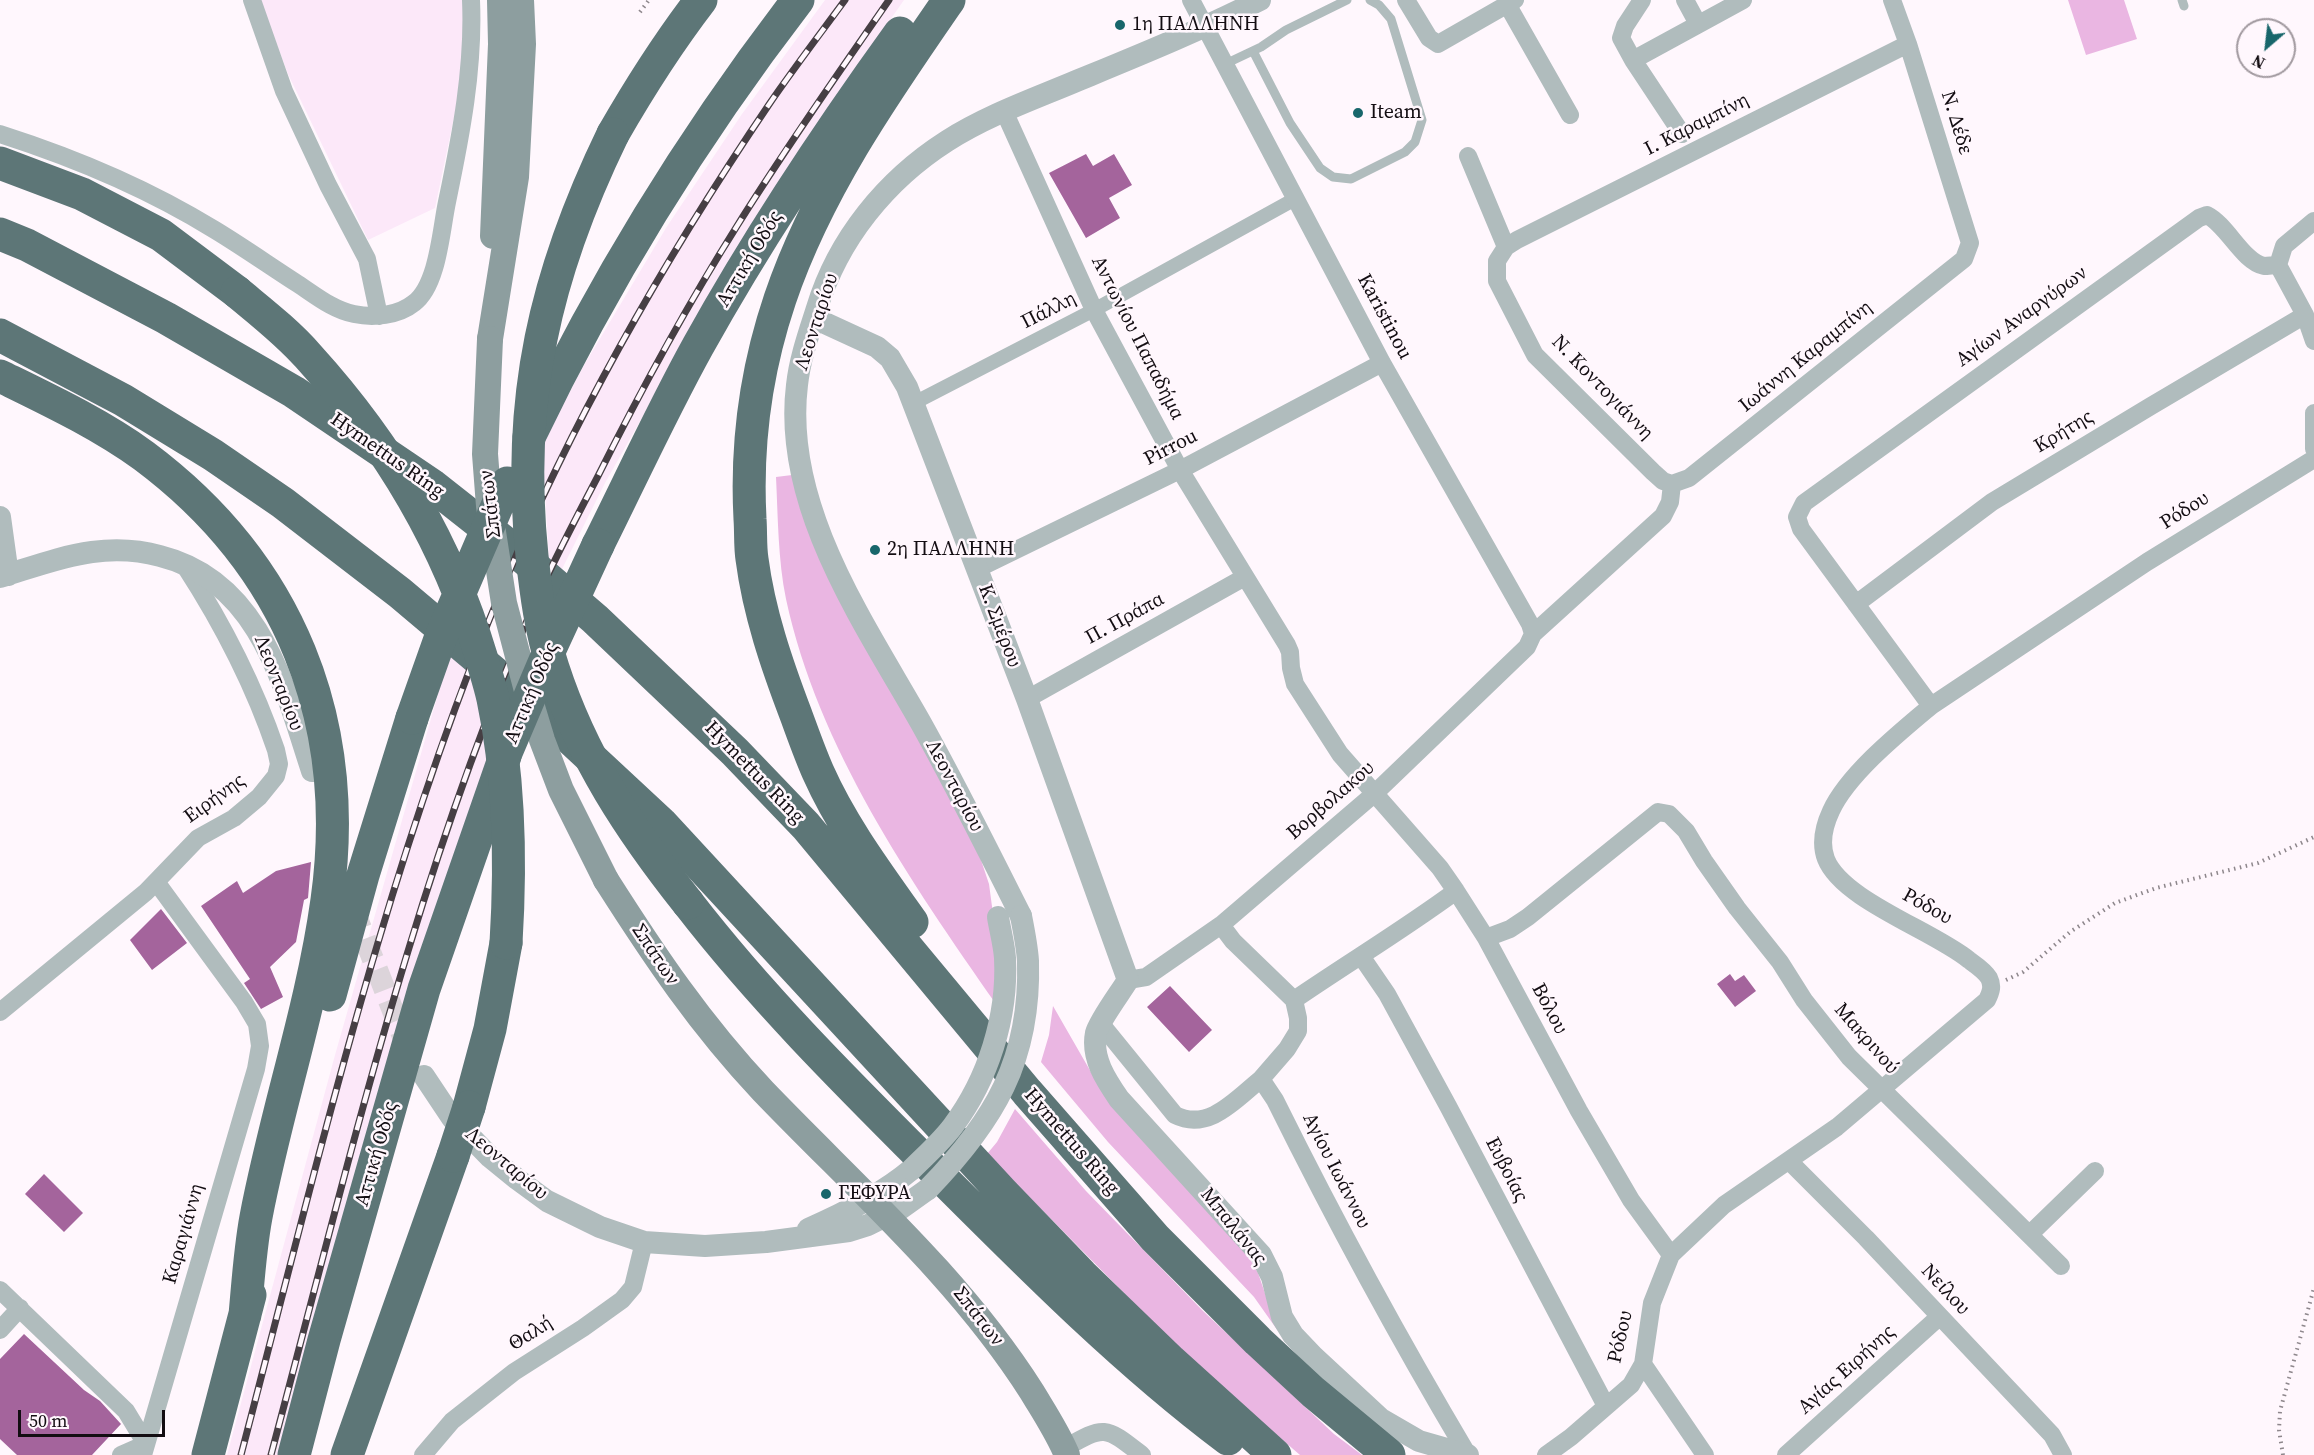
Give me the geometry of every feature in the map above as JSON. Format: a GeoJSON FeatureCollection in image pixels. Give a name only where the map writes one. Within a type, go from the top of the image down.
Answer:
{"type":"FeatureCollection","features":[{"type":"Feature","properties":{"kind":"highway"},"geometry":{"type":"LineString","coordinates":[[700,0],[669,41],[613,134],[572,225],[556,274],[541,337],[528,427],[529,525],[542,626],[552,666],[577,730],[612,797],[646,850],[726,952],[806,1042],[1118,1350],[1174,1399],[1250,1455]]}},
{"type":"Feature","properties":{"kind":"highway"},"geometry":{"type":"LineString","coordinates":[[208,1455],[359,886],[412,718],[440,639],[507,483],[550,392],[599,302],[650,215],[739,82],[798,0]]}},
{"type":"Feature","properties":{"kind":"highway","name":"Αττική Οδός"},"geometry":{"type":"LineString","coordinates":[[294,1455],[324,1340],[424,989],[505,754],[550,649],[598,545],[703,337],[787,198],[856,93],[924,0]]}},
{"type":"Feature","properties":{"kind":"highway"},"geometry":{"type":"LineString","coordinates":[[949,0],[896,76],[840,169],[809,230],[780,298],[761,363],[751,431],[749,495],[752,558],[765,625],[781,675],[818,773],[857,844],[968,998],[1040,1081],[1155,1238]]}},
{"type":"Feature","properties":{"kind":"highway"},"geometry":{"type":"LineString","coordinates":[[0,163],[82,194],[161,235],[237,291],[306,354],[355,411],[399,472],[435,538],[470,618],[493,699],[506,790],[510,877],[506,943],[490,1029],[453,1156],[347,1455]]}},
{"type":"Feature","properties":{"kind":"highway","name":"Hymettus Ring"},"geometry":{"type":"LineString","coordinates":[[0,234],[27,245],[166,318],[294,392],[433,486],[518,553],[596,619],[735,752],[806,826],[1027,1092],[1155,1238],[1258,1341],[1313,1392],[1389,1455]]}},
{"type":"Feature","properties":{"kind":"highway"},"geometry":{"type":"LineString","coordinates":[[0,335],[123,400],[284,502],[400,593],[547,717],[661,822],[1002,1192],[1082,1275],[1171,1361],[1275,1455]]}},
{"type":"Feature","properties":{"kind":"highway"},"geometry":{"type":"LineString","coordinates":[[0,376],[128,445],[172,479],[199,504],[228,535],[277,604],[300,651],[316,701],[326,740],[330,773],[333,826],[332,862],[313,977],[256,1216],[245,1315]]}},
{"type":"Feature","properties":{"kind":"main road","name":"Σπάτων"},"geometry":{"type":"LineString","coordinates":[[500,0],[501,44],[485,454],[489,506],[504,603],[542,740],[561,790],[606,880],[666,973],[693,1010],[762,1089],[963,1297],[995,1337],[1029,1388],[1066,1452]]}},
{"type":"Feature","properties":{"kind":"main road","name":"Σπάτων"},"geometry":{"type":"LineString","coordinates":[[490,339],[516,177],[523,44],[521,0]]}},
{"type":"Feature","properties":{"kind":"street"},"geometry":{"type":"LineString","coordinates":[[252,0],[284,91],[328,185],[367,258],[379,316]]}},
{"type":"Feature","properties":{"kind":"street"},"geometry":{"type":"LineString","coordinates":[[0,134],[55,152],[143,190],[214,229],[324,302],[352,314],[379,316],[401,310],[414,303],[431,281],[461,132],[470,63],[471,0]]}},
{"type":"Feature","properties":{"kind":"street","name":"Karistinou"},"geometry":{"type":"LineString","coordinates":[[1191,0],[1223,65],[1382,363],[1531,629]]}},
{"type":"Feature","properties":{"kind":"street","name":"Λεονταρίου"},"geometry":{"type":"LineString","coordinates":[[424,1076],[452,1118],[490,1157],[517,1179],[547,1200],[600,1227],[644,1242],[705,1246],[766,1242],[785,1239],[843,1214],[878,1207],[928,1189],[952,1164],[986,1121],[1000,1098],[1014,1062],[1023,1028],[1027,999],[1028,960],[1021,916],[951,777],[850,598],[827,551],[810,504],[796,429],[797,387],[802,354],[824,285],[841,252],[867,213],[891,185],[915,164],[946,142],[1004,111],[1204,28],[1260,0]]}},
{"type":"Feature","properties":{"kind":"street"},"geometry":{"type":"LineString","coordinates":[[1406,0],[1429,38],[1438,44],[1511,2],[1570,115]]}},
{"type":"Feature","properties":{"kind":"street"},"geometry":{"type":"LineString","coordinates":[[1642,0],[1625,26],[1621,38],[1682,134]]}},
{"type":"Feature","properties":{"kind":"street"},"geometry":{"type":"LineString","coordinates":[[1685,0],[1698,24]]}},
{"type":"Feature","properties":{"kind":"street"},"geometry":{"type":"LineString","coordinates":[[1633,60],[1743,0]]}},
{"type":"Feature","properties":{"kind":"street","name":"Ν. Δέδε"},"geometry":{"type":"LineString","coordinates":[[1892,0],[1970,243],[1964,259]]}},
{"type":"Feature","properties":{"kind":"street","name":"Ι. Καραμπίνη"},"geometry":{"type":"LineString","coordinates":[[1506,247],[1908,44]]}},
{"type":"Feature","properties":{"kind":"street","name":"Αντωνίου Παπαδήμα"},"geometry":{"type":"LineString","coordinates":[[1004,111],[1094,310],[1180,470],[1287,645],[1295,684],[1340,754],[1374,794]]}},
{"type":"Feature","properties":{"kind":"street"},"geometry":{"type":"LineString","coordinates":[[1468,156],[1506,247]]}},
{"type":"Feature","properties":{"kind":"street","name":"Πάλλη"},"geometry":{"type":"LineString","coordinates":[[914,403],[1094,310],[1295,199]]}},
{"type":"Feature","properties":{"kind":"street","name":"Αγίων Αναργύρων"},"geometry":{"type":"LineString","coordinates":[[1856,604],[1801,529],[1797,517],[1804,502],[2199,218],[2207,215],[2217,220],[2249,257],[2262,266],[2278,265]]}},
{"type":"Feature","properties":{"kind":"street"},"geometry":{"type":"LineString","coordinates":[[2314,221],[2284,246],[2278,265],[2305,315],[2314,341]]}},
{"type":"Feature","properties":{"kind":"street","name":"Ν. Koντογιάννη"},"geometry":{"type":"LineString","coordinates":[[1506,247],[1496,266],[1497,281],[1535,355],[1653,472],[1663,481],[1672,484]]}},
{"type":"Feature","properties":{"kind":"street","name":"Ιωάννη Καραμπίνη"},"geometry":{"type":"LineString","coordinates":[[1672,484],[1689,478],[1964,259]]}},
{"type":"Feature","properties":{"kind":"street","name":"Κρήτης"},"geometry":{"type":"LineString","coordinates":[[1856,604],[1992,502],[2305,315]]}},
{"type":"Feature","properties":{"kind":"street","name":"Κ. Σμέρου"},"geometry":{"type":"LineString","coordinates":[[814,318],[877,347],[890,358],[914,403],[1027,699],[1128,980]]}},
{"type":"Feature","properties":{"kind":"street","name":"Pirrou"},"geometry":{"type":"LineString","coordinates":[[977,569],[1180,470],[1382,363]]}},
{"type":"Feature","properties":{"kind":"street"},"geometry":{"type":"LineString","coordinates":[[2314,413],[2314,449]]}},
{"type":"Feature","properties":{"kind":"street","name":"Ρόδου"},"geometry":{"type":"LineString","coordinates":[[1546,1455],[1631,1385],[1643,1364],[1652,1304],[1671,1255],[1724,1205],[1837,1127],[1987,1000],[1992,986],[1989,976],[1954,948],[1848,888],[1834,873],[1826,859],[1822,839],[1830,811],[1840,795],[1904,729],[1932,706],[2147,562],[2314,459]]}},
{"type":"Feature","properties":{"kind":"street","name":"Βορβολακου"},"geometry":{"type":"LineString","coordinates":[[1128,980],[1146,977],[1221,925],[1374,794],[1527,647],[1531,629],[1663,516],[1670,502],[1672,484]]}},
{"type":"Feature","properties":{"kind":"street"},"geometry":{"type":"LineString","coordinates":[[0,517],[3,565]]}},
{"type":"Feature","properties":{"kind":"street","name":"Λεονταρίου"},"geometry":{"type":"LineString","coordinates":[[3,565],[56,560],[109,550],[140,552],[182,562],[209,577],[221,586],[252,622],[277,671],[312,771]]}},
{"type":"Feature","properties":{"kind":"street","name":"Ειρήνης"},"geometry":{"type":"LineString","coordinates":[[0,1012],[157,883],[198,838],[234,818],[268,788],[276,776],[279,764],[272,738],[230,642],[210,604],[182,562]]}},
{"type":"Feature","properties":{"kind":"street","name":"Π. Πράπα"},"geometry":{"type":"LineString","coordinates":[[1027,699],[1245,577]]}},
{"type":"Feature","properties":{"kind":"street"},"geometry":{"type":"LineString","coordinates":[[1856,604],[1932,706]]}},
{"type":"Feature","properties":{"kind":"street","name":"Βόλου"},"geometry":{"type":"LineString","coordinates":[[1374,794],[1440,868],[1456,891],[1486,938],[1579,1110],[1631,1200],[1671,1255]]}},
{"type":"Feature","properties":{"kind":"street","name":"Μακρινού"},"geometry":{"type":"LineString","coordinates":[[1486,938],[1510,929],[1528,917],[1658,812],[1669,814],[1686,831],[1737,908],[1780,962],[1804,1000],[1849,1057],[2061,1266]]}},
{"type":"Feature","properties":{"kind":"street","name":"Λεονταρίου"},"geometry":{"type":"LineString","coordinates":[[878,1207],[946,1134],[965,1110],[978,1086],[995,1044],[1004,992],[1005,958],[986,847]]}},
{"type":"Feature","properties":{"kind":"street","name":"Καραγιάννη"},"geometry":{"type":"LineString","coordinates":[[144,1449],[256,1069],[260,1046],[257,1024],[244,1002],[157,883]]}},
{"type":"Feature","properties":{"kind":"street"},"geometry":{"type":"LineString","coordinates":[[1294,1000],[1344,965],[1414,923],[1456,891]]}},
{"type":"Feature","properties":{"kind":"street"},"geometry":{"type":"LineString","coordinates":[[1101,1024],[1175,1115],[1186,1120],[1202,1120],[1215,1115],[1261,1079],[1287,1049],[1298,1031],[1294,1000],[1233,941],[1221,925]]}},
{"type":"Feature","properties":{"kind":"street","name":"Ευβοίας"},"geometry":{"type":"LineString","coordinates":[[1362,956],[1387,994],[1606,1406]]}},
{"type":"Feature","properties":{"kind":"street","name":"Μπαλάνας"},"geometry":{"type":"LineString","coordinates":[[1128,980],[1096,1032],[1096,1052],[1103,1076],[1119,1099],[1261,1256],[1272,1277],[1282,1317],[1293,1335],[1381,1419],[1419,1441],[1468,1455]]}},
{"type":"Feature","properties":{"kind":"street","name":"Αγίου Ιωάννου"},"geometry":{"type":"LineString","coordinates":[[1261,1079],[1275,1100],[1383,1309],[1468,1455]]}},
{"type":"Feature","properties":{"kind":"street","name":"Νείλου"},"geometry":{"type":"LineString","coordinates":[[1789,1161],[1866,1238],[2052,1436],[2063,1455]]}},
{"type":"Feature","properties":{"kind":"street"},"geometry":{"type":"LineString","coordinates":[[2030,1234],[2095,1171]]}},
{"type":"Feature","properties":{"kind":"street","name":"Θαλή"},"geometry":{"type":"LineString","coordinates":[[423,1455],[452,1421],[514,1372],[622,1300],[633,1287],[644,1242]]}},
{"type":"Feature","properties":{"kind":"street"},"geometry":{"type":"LineString","coordinates":[[0,1290],[126,1411],[144,1449],[121,1455]]}},
{"type":"Feature","properties":{"kind":"street"},"geometry":{"type":"LineString","coordinates":[[0,1330],[20,1308]]}},
{"type":"Feature","properties":{"kind":"street","name":"Αγίας Ειρήνης"},"geometry":{"type":"LineString","coordinates":[[1786,1455],[1939,1317]]}},
{"type":"Feature","properties":{"kind":"street"},"geometry":{"type":"LineString","coordinates":[[1643,1364],[1704,1455]]}},
{"type":"Feature","properties":{"kind":"street"},"geometry":{"type":"LineString","coordinates":[[1066,1452],[1090,1433],[1100,1430],[1109,1431],[1142,1455]]}},
{"type":"Feature","properties":{"kind":"lane"},"geometry":{"type":"LineString","coordinates":[[1223,65],[1347,0]]}},
{"type":"Feature","properties":{"kind":"lane"},"geometry":{"type":"LineString","coordinates":[[1253,51],[1290,123],[1320,168],[1333,177],[1351,179],[1405,152],[1415,142],[1422,120],[1391,19],[1379,5],[1370,0]]}},
{"type":"Feature","properties":{"kind":"path"},"geometry":{"type":"LineString","coordinates":[[640,12],[649,0]]}},
{"type":"Feature","properties":{"kind":"path"},"geometry":{"type":"LineString","coordinates":[[1992,986],[2023,972],[2070,932],[2115,903],[2156,888],[2258,863],[2314,837]]}},
{"type":"Feature","properties":{"kind":"path"},"geometry":{"type":"LineString","coordinates":[[2283,1455],[2279,1430],[2280,1411],[2314,1288]]}},
{"type":"Feature","properties":{"kind":"shaded area"},"geometry":{"type":"Polygon","coordinates":[[[260,0],[465,0],[462,79],[435,208],[368,240],[288,74],[260,0]]]}},
{"type":"Feature","properties":{"kind":"shaded area"},"geometry":{"type":"Polygon","coordinates":[[[825,0],[904,0],[843,87],[724,273],[605,483],[551,591],[542,444],[583,367],[666,228],[742,114],[825,0]]]}},
{"type":"Feature","properties":{"kind":"shaded area"},"geometry":{"type":"Polygon","coordinates":[[[2068,0],[2124,0],[2137,39],[2086,55],[2068,0]]]}},
{"type":"Feature","properties":{"kind":"shaded area"},"geometry":{"type":"Polygon","coordinates":[[[800,474],[974,839],[989,884],[995,929],[996,1004],[932,910],[871,812],[820,708],[801,654],[786,599],[780,554],[776,477],[800,474]]]}},
{"type":"Feature","properties":{"kind":"shaded area"},"geometry":{"type":"Polygon","coordinates":[[[458,624],[490,753],[281,1455],[227,1455],[335,1055],[458,624]]]}},
{"type":"Feature","properties":{"kind":"shaded area"},"geometry":{"type":"Polygon","coordinates":[[[1053,1006],[1103,1093],[1247,1254],[1258,1273],[1278,1331],[1254,1297],[1108,1142],[1041,1062],[1049,1035],[1053,1006]]]}},
{"type":"Feature","properties":{"kind":"shaded area"},"geometry":{"type":"Polygon","coordinates":[[[1015,1109],[1086,1191],[1203,1311],[1334,1434],[1362,1455],[1300,1455],[1189,1359],[987,1154],[997,1142],[1015,1109]]]}},
{"type":"Feature","properties":{"kind":"building"},"geometry":{"type":"Polygon","coordinates":[[[1086,154],[1093,166],[1114,154],[1132,185],[1109,198],[1120,218],[1086,238],[1049,173],[1086,154]]]}},
{"type":"Feature","properties":{"kind":"building"},"geometry":{"type":"Polygon","coordinates":[[[311,862],[308,898],[304,900],[296,942],[270,967],[283,997],[261,1009],[244,983],[250,979],[201,906],[237,881],[243,893],[276,871],[311,862]]]}},
{"type":"Feature","properties":{"kind":"building"},"geometry":{"type":"Polygon","coordinates":[[[161,909],[187,943],[152,970],[130,940],[161,909]]]}},
{"type":"Feature","properties":{"kind":"building"},"geometry":{"type":"Polygon","coordinates":[[[1730,974],[1735,981],[1744,975],[1756,991],[1735,1007],[1717,984],[1730,974]]]}},
{"type":"Feature","properties":{"kind":"building"},"geometry":{"type":"Polygon","coordinates":[[[1170,986],[1212,1030],[1189,1052],[1147,1007],[1170,986]]]}},
{"type":"Feature","properties":{"kind":"building"},"geometry":{"type":"Polygon","coordinates":[[[44,1174],[83,1213],[64,1232],[25,1194],[44,1174]]]}},
{"type":"Feature","properties":{"kind":"building"},"geometry":{"type":"Polygon","coordinates":[[[24,1334],[84,1390],[100,1401],[121,1424],[92,1455],[17,1455],[0,1439],[0,1359],[24,1334]]]}},
{"type":"Feature","properties":{"kind":"tunnel"},"geometry":{"type":"LineString","coordinates":[[353,908],[410,1050]]}},
{"type":"Feature","properties":{"kind":"railway"},"geometry":{"type":"LineString","coordinates":[[241,1455],[327,1124],[389,905],[462,690],[504,584],[561,459],[659,277],[770,103],[845,0]]}},
{"type":"Feature","properties":{"kind":"railway"},"geometry":{"type":"LineString","coordinates":[[271,1455],[357,1130],[419,915],[454,808],[493,703],[536,600],[630,414],[700,287],[774,169],[889,0]]}},
{"type":"Feature","properties":{"kind":"place","name":"1η ΠΑΛΛΗΝΗ"},"geometry":{"type":"Point","coordinates":[1120,25]}},
{"type":"Feature","properties":{"kind":"place","name":"Iteam"},"geometry":{"type":"Point","coordinates":[1358,113]}},
{"type":"Feature","properties":{"kind":"place","name":"2η ΠΑΛΛΗΝΗ"},"geometry":{"type":"Point","coordinates":[875,550]}},
{"type":"Feature","properties":{"kind":"place","name":"ΓΕΦΥΡΑ"},"geometry":{"type":"Point","coordinates":[826,1194]}}]}
